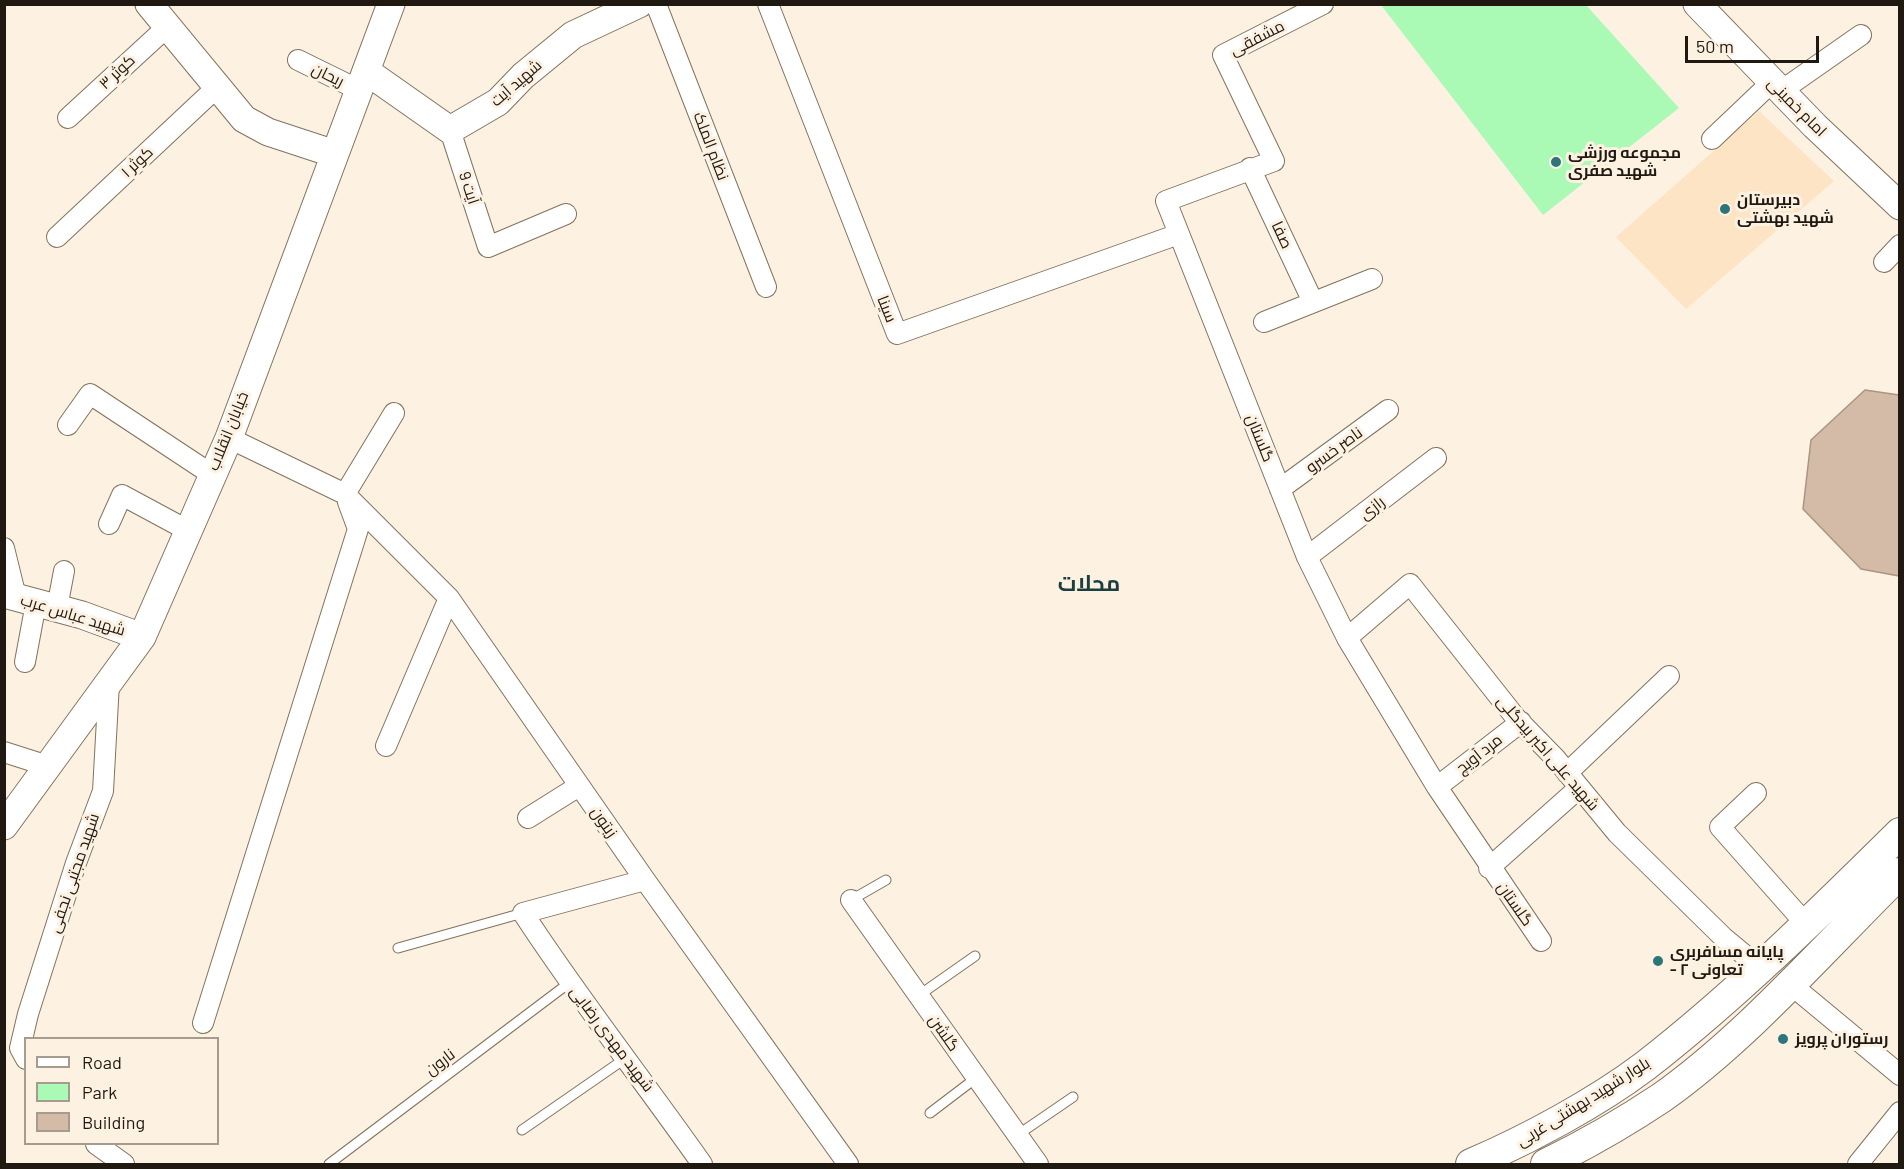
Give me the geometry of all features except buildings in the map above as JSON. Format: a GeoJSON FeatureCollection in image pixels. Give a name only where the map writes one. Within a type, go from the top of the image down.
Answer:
{"type":"FeatureCollection","features":[{"type":"Feature","properties":{"kind":"main road"},"geometry":{"type":"LineString","coordinates":[[149,4],[244,120],[268,132],[335,153]]}},
{"type":"Feature","properties":{"kind":"main road","name":"شهید آیت"},"geometry":{"type":"LineString","coordinates":[[450,130],[498,102],[523,76],[573,35],[639,4]]}},
{"type":"Feature","properties":{"kind":"main road","name":"امام خمینی"},"geometry":{"type":"LineString","coordinates":[[1697,4],[1777,86],[1897,199]]}},
{"type":"Feature","properties":{"kind":"main road","name":"خیابان انقلاب"},"geometry":{"type":"LineString","coordinates":[[4,826],[142,637],[211,474],[229,438],[390,6]]}},
{"type":"Feature","properties":{"kind":"main road"},"geometry":{"type":"LineString","coordinates":[[362,80],[450,130]]}},
{"type":"Feature","properties":{"kind":"main road","name":"شهید عباس عرب"},"geometry":{"type":"LineString","coordinates":[[28,600],[142,637]]}},
{"type":"Feature","properties":{"kind":"main road","name":"بلوار شهید بهشتی غربی"},"geometry":{"type":"LineString","coordinates":[[1471,1164],[1553,1124],[1643,1068],[1759,967],[1899,833]]}},
{"type":"Feature","properties":{"kind":"main road","name":"بلوار شهید بهشتی غربی"},"geometry":{"type":"LineString","coordinates":[[1546,1164],[1661,1097],[1719,1050],[1899,873]]}},
{"type":"Feature","properties":{"kind":"street","name":"نظام الملک"},"geometry":{"type":"LineString","coordinates":[[656,4],[766,287]]}},
{"type":"Feature","properties":{"kind":"street","name":"سینا"},"geometry":{"type":"LineString","coordinates":[[768,4],[897,334],[1179,234]]}},
{"type":"Feature","properties":{"kind":"street","name":"مشفقی"},"geometry":{"type":"LineString","coordinates":[[1223,55],[1323,4]]}},
{"type":"Feature","properties":{"kind":"street","name":"کوثر ۳"},"geometry":{"type":"LineString","coordinates":[[68,118],[167,27]]}},
{"type":"Feature","properties":{"kind":"street"},"geometry":{"type":"LineString","coordinates":[[1712,139],[1777,86],[1862,34]]}},
{"type":"Feature","properties":{"kind":"street","name":"گلستان"},"geometry":{"type":"LineString","coordinates":[[1223,55],[1274,161],[1166,201],[1307,557],[1347,638],[1437,787],[1489,868],[1541,941]]}},
{"type":"Feature","properties":{"kind":"street","name":"ریحان"},"geometry":{"type":"LineString","coordinates":[[298,60],[362,80]]}},
{"type":"Feature","properties":{"kind":"street","name":"کوثر ۱"},"geometry":{"type":"LineString","coordinates":[[57,237],[216,87]]}},
{"type":"Feature","properties":{"kind":"street","name":"آیت 9"},"geometry":{"type":"LineString","coordinates":[[450,130],[488,247],[566,214]]}},
{"type":"Feature","properties":{"kind":"street","name":"صفا"},"geometry":{"type":"LineString","coordinates":[[1251,168],[1313,302]]}},
{"type":"Feature","properties":{"kind":"street"},"geometry":{"type":"LineString","coordinates":[[1884,262],[1899,245]]}},
{"type":"Feature","properties":{"kind":"street"},"geometry":{"type":"LineString","coordinates":[[1264,322],[1372,279]]}},
{"type":"Feature","properties":{"kind":"street"},"geometry":{"type":"LineString","coordinates":[[68,425],[90,394],[211,474]]}},
{"type":"Feature","properties":{"kind":"street","name":"ناصر خسرو"},"geometry":{"type":"LineString","coordinates":[[1280,489],[1388,410]]}},
{"type":"Feature","properties":{"kind":"street"},"geometry":{"type":"LineString","coordinates":[[203,1023],[358,530],[345,494],[394,413]]}},
{"type":"Feature","properties":{"kind":"street","name":"زیتون"},"geometry":{"type":"LineString","coordinates":[[229,438],[345,494],[449,598],[645,880],[848,1164]]}},
{"type":"Feature","properties":{"kind":"street","name":"رازی"},"geometry":{"type":"LineString","coordinates":[[1307,557],[1436,458]]}},
{"type":"Feature","properties":{"kind":"street"},"geometry":{"type":"LineString","coordinates":[[109,524],[122,495],[187,530]]}},
{"type":"Feature","properties":{"kind":"street"},"geometry":{"type":"LineString","coordinates":[[4,548],[28,600],[25,662]]}},
{"type":"Feature","properties":{"kind":"street"},"geometry":{"type":"LineString","coordinates":[[28,600],[64,571]]}},
{"type":"Feature","properties":{"kind":"street","name":"شهید علی اکبر بیدگلی"},"geometry":{"type":"LineString","coordinates":[[1347,638],[1410,584],[1521,722],[1617,832],[1724,938],[1759,967]]}},
{"type":"Feature","properties":{"kind":"street"},"geometry":{"type":"LineString","coordinates":[[386,746],[449,598]]}},
{"type":"Feature","properties":{"kind":"street","name":"گلستان"},"geometry":{"type":"LineString","coordinates":[[1489,868],[1669,676]]}},
{"type":"Feature","properties":{"kind":"street","name":"شهید مجتبی نجفی"},"geometry":{"type":"LineString","coordinates":[[24,1055],[20,1048],[28,1014],[76,862],[103,790],[109,682]]}},
{"type":"Feature","properties":{"kind":"street","name":"مرد آویچ"},"geometry":{"type":"LineString","coordinates":[[1437,787],[1521,722]]}},
{"type":"Feature","properties":{"kind":"street"},"geometry":{"type":"LineString","coordinates":[[4,752],[48,766]]}},
{"type":"Feature","properties":{"kind":"street"},"geometry":{"type":"LineString","coordinates":[[528,818],[579,786]]}},
{"type":"Feature","properties":{"kind":"street"},"geometry":{"type":"LineString","coordinates":[[1756,793],[1720,827],[1806,923]]}},
{"type":"Feature","properties":{"kind":"street"},"geometry":{"type":"LineString","coordinates":[[523,913],[645,880]]}},
{"type":"Feature","properties":{"kind":"street","name":"گلشن"},"geometry":{"type":"LineString","coordinates":[[852,900],[1016,1136],[1038,1164]]}},
{"type":"Feature","properties":{"kind":"street","name":"شهید مهدی رضایی"},"geometry":{"type":"LineString","coordinates":[[523,913],[569,983],[628,1058],[702,1164]]}},
{"type":"Feature","properties":{"kind":"street"},"geometry":{"type":"LineString","coordinates":[[1789,983],[1899,1075]]}},
{"type":"Feature","properties":{"kind":"street"},"geometry":{"type":"LineString","coordinates":[[1858,1164],[1899,1112]]}},
{"type":"Feature","properties":{"kind":"street"},"geometry":{"type":"LineString","coordinates":[[99,1145],[124,1164]]}},
{"type":"Feature","properties":{"kind":"lane"},"geometry":{"type":"LineString","coordinates":[[852,900],[886,880]]}},
{"type":"Feature","properties":{"kind":"lane"},"geometry":{"type":"LineString","coordinates":[[398,948],[523,913]]}},
{"type":"Feature","properties":{"kind":"lane"},"geometry":{"type":"LineString","coordinates":[[918,996],[975,956]]}},
{"type":"Feature","properties":{"kind":"lane","name":"نارون"},"geometry":{"type":"LineString","coordinates":[[329,1164],[569,983]]}},
{"type":"Feature","properties":{"kind":"lane"},"geometry":{"type":"LineString","coordinates":[[522,1130],[628,1058]]}},
{"type":"Feature","properties":{"kind":"lane"},"geometry":{"type":"LineString","coordinates":[[930,1113],[976,1078]]}},
{"type":"Feature","properties":{"kind":"lane"},"geometry":{"type":"LineString","coordinates":[[1016,1136],[1073,1097]]}},
{"type":"Feature","properties":{"kind":"shaded area","name":"دبیرستان شهید بهشتی"},"geometry":{"type":"Polygon","coordinates":[[[1759,111],[1834,181],[1686,309],[1616,237],[1759,111]]]}},
{"type":"Feature","properties":{"kind":"green space","name":"مجموعه ورزشی شهید صفری"},"geometry":{"type":"Polygon","coordinates":[[[1381,5],[1586,5],[1679,108],[1543,215],[1381,5]]]}},
{"type":"Feature","properties":{"kind":"place","name":"مجموعه ورزشی شهید صفری"},"geometry":{"type":"Point","coordinates":[1556,162]}},
{"type":"Feature","properties":{"kind":"place","name":"دبیرستان شهید بهشتی"},"geometry":{"type":"Point","coordinates":[1725,209]}},
{"type":"Feature","properties":{"kind":"place","name":"پایانه مسافربری - تعاونی ۲"},"geometry":{"type":"Point","coordinates":[1658,961]}},
{"type":"Feature","properties":{"kind":"place","name":"رستوران پرویز"},"geometry":{"type":"Point","coordinates":[1783,1039]}},
{"type":"Feature","properties":{"kind":"district","name":"محلات"},"geometry":{"type":"Point","coordinates":[1089,584]}}]}
